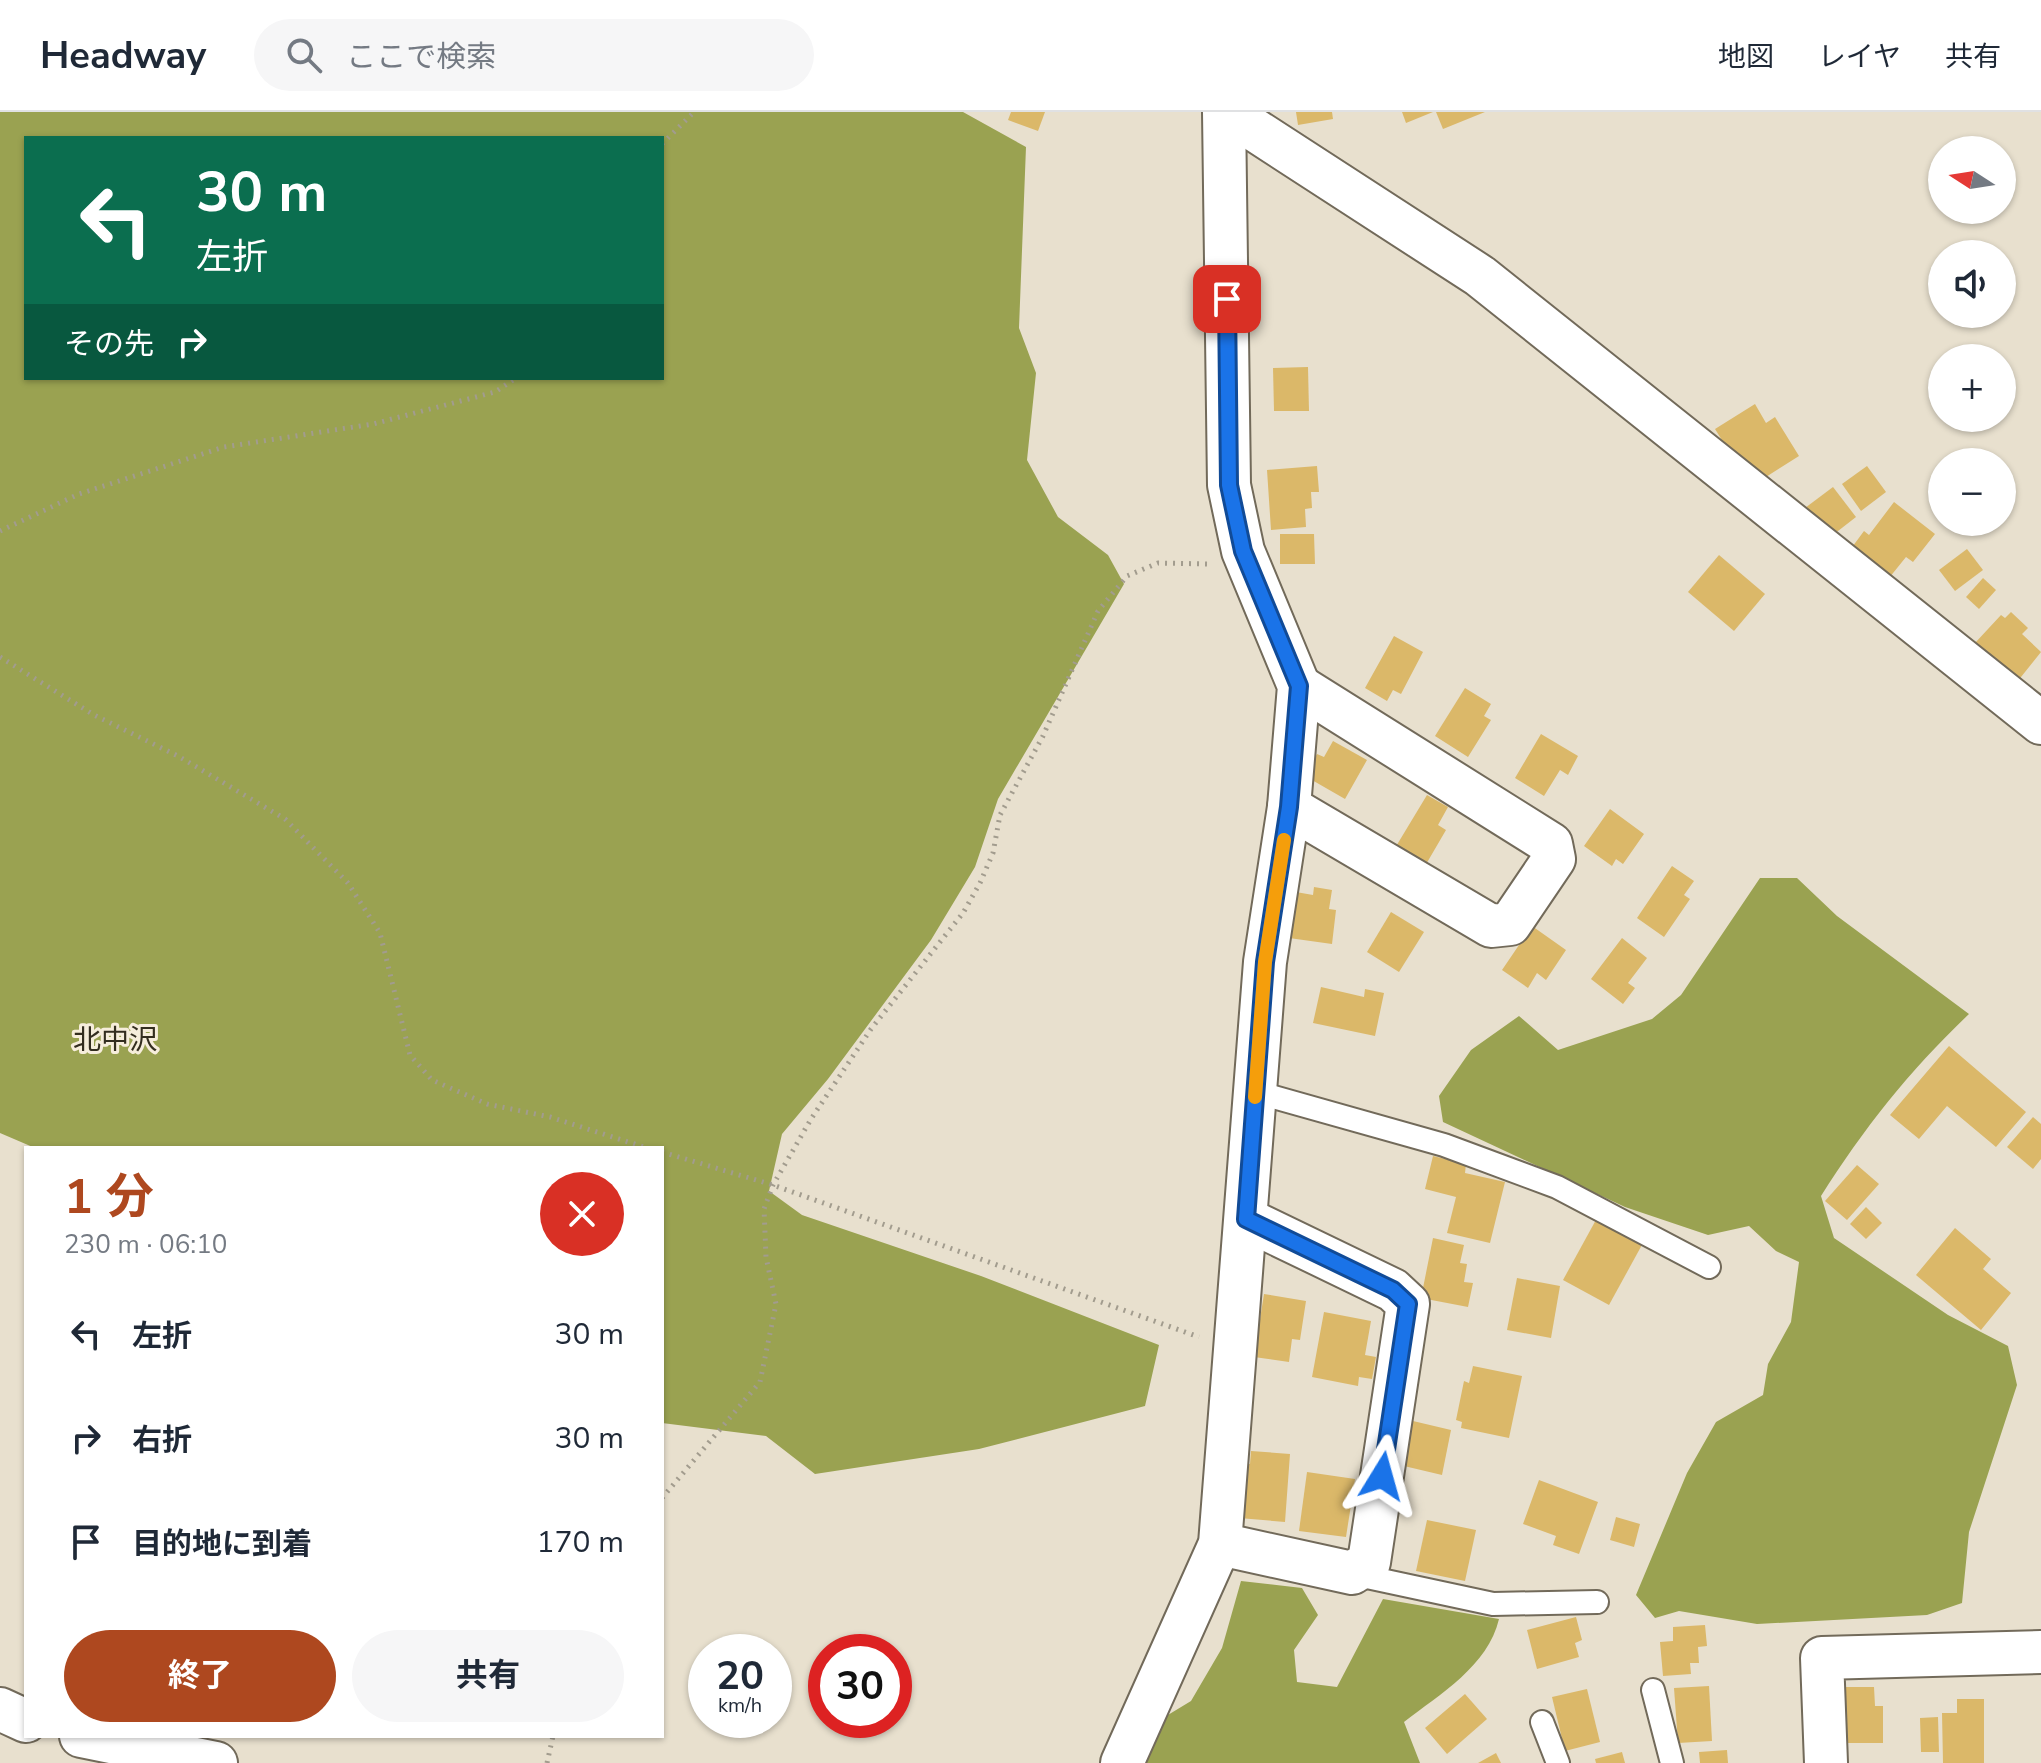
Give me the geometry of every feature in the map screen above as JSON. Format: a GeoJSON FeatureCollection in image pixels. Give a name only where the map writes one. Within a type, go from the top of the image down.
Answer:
{"type":"FeatureCollection","features":[{"type":"Feature","properties":{"kind":"street"},"geometry":{"type":"LineString","coordinates":[[1122,1763],[1220,1544],[1265,962],[1289,807],[1299,686],[1249,567],[1229,485],[1226,112]]}},
{"type":"Feature","properties":{"kind":"street"},"geometry":{"type":"LineString","coordinates":[[1226,112],[1480,276],[2041,723]]}},
{"type":"Feature","properties":{"kind":"street"},"geometry":{"type":"LineString","coordinates":[[1289,807],[1491,926],[1510,924],[1554,859],[1551,844],[1299,686]]}},
{"type":"Feature","properties":{"kind":"street"},"geometry":{"type":"LineString","coordinates":[[1220,1544],[1352,1573],[1369,1562],[1408,1304],[1393,1290],[1246,1219]]}},
{"type":"Feature","properties":{"kind":"street"},"geometry":{"type":"LineString","coordinates":[[1826,1763],[1822,1658],[2041,1652]]}},
{"type":"Feature","properties":{"kind":"street"},"geometry":{"type":"LineString","coordinates":[[0,1709],[24,1720]]}},
{"type":"Feature","properties":{"kind":"street"},"geometry":{"type":"LineString","coordinates":[[91,1738],[216,1763]]}},
{"type":"Feature","properties":{"kind":"lane"},"geometry":{"type":"LineString","coordinates":[[1256,1092],[1444,1145],[1557,1187],[1709,1267]]}},
{"type":"Feature","properties":{"kind":"lane"},"geometry":{"type":"LineString","coordinates":[[1352,1573],[1493,1604],[1597,1602]]}},
{"type":"Feature","properties":{"kind":"lane"},"geometry":{"type":"LineString","coordinates":[[1653,1690],[1672,1763]]}},
{"type":"Feature","properties":{"kind":"lane"},"geometry":{"type":"LineString","coordinates":[[1542,1722],[1558,1763]]}},
{"type":"Feature","properties":{"kind":"path"},"geometry":{"type":"LineString","coordinates":[[664,142],[694,112]]}},
{"type":"Feature","properties":{"kind":"path"},"geometry":{"type":"LineString","coordinates":[[0,531],[79,494],[224,447],[373,424],[495,392],[513,380]]}},
{"type":"Feature","properties":{"kind":"path"},"geometry":{"type":"LineString","coordinates":[[664,1496],[727,1425],[760,1382],[776,1304],[766,1257],[764,1209],[773,1185],[811,1119],[871,1029],[963,913],[980,883],[993,853],[1000,815],[1043,736],[1098,611],[1127,576],[1158,563],[1249,567]]}},
{"type":"Feature","properties":{"kind":"path"},"geometry":{"type":"LineString","coordinates":[[0,657],[94,715],[178,756],[285,819],[348,883],[380,933],[410,1055],[432,1080],[487,1104],[550,1117],[641,1146]]}},
{"type":"Feature","properties":{"kind":"path"},"geometry":{"type":"LineString","coordinates":[[664,1153],[773,1185],[1234,1349]]}},
{"type":"Feature","properties":{"kind":"path"},"geometry":{"type":"LineString","coordinates":[[547,1763],[553,1738]]}},
{"type":"Feature","properties":{"kind":"green space"},"geometry":{"type":"Polygon","coordinates":[[[0,112],[963,112],[1026,147],[1019,328],[1036,373],[1027,460],[1058,517],[1108,555],[1124,584],[998,799],[975,867],[931,940],[828,1079],[782,1134],[769,1191],[802,1215],[981,1276],[1159,1345],[1145,1406],[979,1449],[815,1474],[766,1436],[664,1423],[664,1146],[30,1146],[0,1133],[0,112]]]}},
{"type":"Feature","properties":{"kind":"green space"},"geometry":{"type":"Polygon","coordinates":[[[1760,878],[1797,878],[1837,916],[1969,1014],[1889,1100],[1821,1196],[1834,1238],[1948,1315],[2008,1346],[2017,1385],[1969,1532],[1962,1603],[1927,1615],[1757,1624],[1679,1611],[1655,1618],[1636,1595],[1687,1473],[1716,1422],[1763,1395],[1768,1364],[1791,1322],[1799,1262],[1776,1251],[1749,1226],[1708,1235],[1625,1207],[1443,1122],[1439,1096],[1471,1050],[1519,1016],[1558,1050],[1652,1019],[1681,995],[1760,878]]]}},
{"type":"Feature","properties":{"kind":"green space"},"geometry":{"type":"Polygon","coordinates":[[[1241,1581],[1302,1588],[1318,1615],[1294,1650],[1297,1682],[1337,1687],[1383,1599],[1499,1619],[1485,1651],[1474,1665],[1404,1722],[1420,1763],[1144,1763],[1158,1721],[1191,1701],[1222,1648],[1241,1581]]]}},
{"type":"Feature","properties":{"kind":"building"},"geometry":{"type":"Polygon","coordinates":[[[1011,112],[1045,112],[1038,131],[1008,120],[1011,112]]]}},
{"type":"Feature","properties":{"kind":"building"},"geometry":{"type":"Polygon","coordinates":[[[1296,112],[1332,112],[1333,119],[1298,125],[1296,112]]]}},
{"type":"Feature","properties":{"kind":"building"},"geometry":{"type":"Polygon","coordinates":[[[1402,112],[1433,112],[1406,123],[1402,112]]]}},
{"type":"Feature","properties":{"kind":"building"},"geometry":{"type":"Polygon","coordinates":[[[1436,112],[1485,112],[1443,129],[1436,112]]]}},
{"type":"Feature","properties":{"kind":"building"},"geometry":{"type":"Polygon","coordinates":[[[1308,367],[1309,411],[1274,411],[1273,368],[1308,367]]]}},
{"type":"Feature","properties":{"kind":"building"},"geometry":{"type":"Polygon","coordinates":[[[1755,404],[1766,423],[1775,417],[1799,456],[1758,482],[1742,456],[1735,461],[1715,429],[1755,404]]]}},
{"type":"Feature","properties":{"kind":"building"},"geometry":{"type":"Polygon","coordinates":[[[1317,466],[1319,492],[1311,492],[1312,508],[1305,509],[1306,527],[1271,530],[1267,470],[1317,466]]]}},
{"type":"Feature","properties":{"kind":"building"},"geometry":{"type":"Polygon","coordinates":[[[1867,466],[1886,492],[1861,511],[1842,484],[1867,466]]]}},
{"type":"Feature","properties":{"kind":"building"},"geometry":{"type":"Polygon","coordinates":[[[1833,487],[1856,517],[1829,538],[1805,508],[1833,487]]]}},
{"type":"Feature","properties":{"kind":"building"},"geometry":{"type":"Polygon","coordinates":[[[1894,502],[1928,529],[1928,536],[1933,536],[1913,562],[1906,557],[1885,583],[1847,554],[1864,531],[1869,535],[1894,502]]]}},
{"type":"Feature","properties":{"kind":"building"},"geometry":{"type":"Polygon","coordinates":[[[1280,534],[1314,534],[1315,564],[1280,564],[1280,534]]]}},
{"type":"Feature","properties":{"kind":"building"},"geometry":{"type":"Polygon","coordinates":[[[1967,549],[1983,570],[1955,591],[1939,570],[1967,549]]]}},
{"type":"Feature","properties":{"kind":"building"},"geometry":{"type":"Polygon","coordinates":[[[1719,555],[1765,594],[1734,631],[1688,592],[1719,555]]]}},
{"type":"Feature","properties":{"kind":"building"},"geometry":{"type":"Polygon","coordinates":[[[1983,578],[1996,590],[1979,609],[1966,597],[1983,578]]]}},
{"type":"Feature","properties":{"kind":"building"},"geometry":{"type":"Polygon","coordinates":[[[2011,612],[2028,628],[2022,634],[2041,652],[2017,682],[1975,643],[2001,615],[2005,618],[2011,612]]]}},
{"type":"Feature","properties":{"kind":"building"},"geometry":{"type":"Polygon","coordinates":[[[1394,636],[1423,652],[1401,694],[1393,690],[1387,701],[1365,688],[1394,636]]]}},
{"type":"Feature","properties":{"kind":"building"},"geometry":{"type":"Polygon","coordinates":[[[1465,688],[1491,704],[1484,716],[1491,720],[1468,757],[1435,736],[1465,688]]]}},
{"type":"Feature","properties":{"kind":"building"},"geometry":{"type":"Polygon","coordinates":[[[1541,734],[1578,756],[1568,775],[1560,770],[1544,796],[1515,778],[1541,734]]]}},
{"type":"Feature","properties":{"kind":"building"},"geometry":{"type":"Polygon","coordinates":[[[1333,741],[1367,760],[1345,799],[1305,776],[1317,754],[1324,757],[1333,741]]]}},
{"type":"Feature","properties":{"kind":"building"},"geometry":{"type":"Polygon","coordinates":[[[1427,795],[1448,807],[1438,825],[1446,830],[1425,866],[1395,848],[1427,795]]]}},
{"type":"Feature","properties":{"kind":"building"},"geometry":{"type":"Polygon","coordinates":[[[1610,809],[1644,834],[1623,864],[1616,859],[1612,866],[1584,846],[1610,809]]]}},
{"type":"Feature","properties":{"kind":"building"},"geometry":{"type":"Polygon","coordinates":[[[1672,866],[1694,881],[1684,895],[1690,899],[1664,937],[1637,918],[1672,866]]]}},
{"type":"Feature","properties":{"kind":"building"},"geometry":{"type":"Polygon","coordinates":[[[1314,887],[1332,890],[1329,909],[1336,910],[1332,944],[1289,938],[1296,892],[1313,895],[1314,887]]]}},
{"type":"Feature","properties":{"kind":"building"},"geometry":{"type":"Polygon","coordinates":[[[1391,912],[1424,932],[1399,972],[1367,952],[1391,912]]]}},
{"type":"Feature","properties":{"kind":"building"},"geometry":{"type":"Polygon","coordinates":[[[1532,926],[1566,950],[1546,980],[1537,973],[1528,988],[1502,970],[1532,926]]]}},
{"type":"Feature","properties":{"kind":"building"},"geometry":{"type":"Polygon","coordinates":[[[1622,938],[1647,958],[1628,983],[1635,988],[1623,1004],[1591,979],[1622,938]]]}},
{"type":"Feature","properties":{"kind":"building"},"geometry":{"type":"Polygon","coordinates":[[[1321,987],[1364,997],[1365,989],[1384,993],[1375,1036],[1313,1023],[1321,987]]]}},
{"type":"Feature","properties":{"kind":"building"},"geometry":{"type":"Polygon","coordinates":[[[1949,1046],[2026,1112],[1996,1147],[1947,1106],[1919,1139],[1890,1115],[1949,1046]]]}},
{"type":"Feature","properties":{"kind":"building"},"geometry":{"type":"Polygon","coordinates":[[[2033,1117],[2041,1124],[2041,1159],[2033,1169],[2007,1147],[2033,1117]]]}},
{"type":"Feature","properties":{"kind":"building"},"geometry":{"type":"Polygon","coordinates":[[[1433,1156],[1466,1164],[1465,1173],[1505,1182],[1490,1243],[1447,1233],[1456,1197],[1425,1189],[1433,1156]]]}},
{"type":"Feature","properties":{"kind":"building"},"geometry":{"type":"Polygon","coordinates":[[[1857,1165],[1879,1184],[1847,1220],[1825,1201],[1857,1165]]]}},
{"type":"Feature","properties":{"kind":"building"},"geometry":{"type":"Polygon","coordinates":[[[1866,1207],[1882,1223],[1866,1239],[1850,1224],[1866,1207]]]}},
{"type":"Feature","properties":{"kind":"building"},"geometry":{"type":"Polygon","coordinates":[[[1597,1218],[1643,1243],[1609,1305],[1563,1280],[1597,1218]]]}},
{"type":"Feature","properties":{"kind":"building"},"geometry":{"type":"Polygon","coordinates":[[[1955,1228],[1991,1259],[1983,1269],[2011,1293],[1981,1330],[1916,1275],[1955,1228]]]}},
{"type":"Feature","properties":{"kind":"building"},"geometry":{"type":"Polygon","coordinates":[[[1433,1238],[1464,1245],[1460,1263],[1467,1264],[1464,1282],[1473,1283],[1468,1307],[1421,1298],[1433,1238]]]}},
{"type":"Feature","properties":{"kind":"building"},"geometry":{"type":"Polygon","coordinates":[[[1517,1278],[1560,1286],[1551,1338],[1507,1330],[1517,1278]]]}},
{"type":"Feature","properties":{"kind":"building"},"geometry":{"type":"Polygon","coordinates":[[[1264,1294],[1306,1301],[1300,1340],[1292,1339],[1289,1362],[1254,1357],[1264,1294]]]}},
{"type":"Feature","properties":{"kind":"building"},"geometry":{"type":"Polygon","coordinates":[[[1324,1312],[1371,1321],[1365,1355],[1376,1357],[1372,1379],[1359,1377],[1358,1386],[1312,1377],[1324,1312]]]}},
{"type":"Feature","properties":{"kind":"building"},"geometry":{"type":"Polygon","coordinates":[[[1473,1366],[1522,1376],[1509,1438],[1461,1428],[1462,1422],[1456,1420],[1464,1381],[1469,1383],[1473,1366]]]}},
{"type":"Feature","properties":{"kind":"building"},"geometry":{"type":"Polygon","coordinates":[[[1413,1421],[1451,1430],[1442,1475],[1404,1466],[1413,1421]]]}},
{"type":"Feature","properties":{"kind":"building"},"geometry":{"type":"Polygon","coordinates":[[[1251,1451],[1290,1454],[1285,1522],[1239,1518],[1244,1463],[1250,1464],[1251,1451]]]}},
{"type":"Feature","properties":{"kind":"building"},"geometry":{"type":"Polygon","coordinates":[[[1307,1472],[1355,1479],[1346,1537],[1299,1531],[1307,1472]]]}},
{"type":"Feature","properties":{"kind":"building"},"geometry":{"type":"Polygon","coordinates":[[[1539,1480],[1598,1502],[1579,1554],[1553,1545],[1556,1536],[1523,1524],[1539,1480]]]}},
{"type":"Feature","properties":{"kind":"building"},"geometry":{"type":"Polygon","coordinates":[[[1616,1517],[1640,1524],[1634,1547],[1610,1540],[1616,1517]]]}},
{"type":"Feature","properties":{"kind":"building"},"geometry":{"type":"Polygon","coordinates":[[[1427,1520],[1476,1530],[1465,1581],[1416,1571],[1427,1520]]]}},
{"type":"Feature","properties":{"kind":"building"},"geometry":{"type":"Polygon","coordinates":[[[1576,1617],[1582,1640],[1575,1643],[1579,1657],[1537,1669],[1527,1630],[1576,1617]]]}},
{"type":"Feature","properties":{"kind":"building"},"geometry":{"type":"Polygon","coordinates":[[[1705,1625],[1707,1646],[1698,1647],[1699,1663],[1690,1663],[1691,1674],[1663,1676],[1660,1642],[1673,1641],[1673,1627],[1705,1625]]]}},
{"type":"Feature","properties":{"kind":"building"},"geometry":{"type":"Polygon","coordinates":[[[1709,1686],[1712,1741],[1678,1743],[1674,1688],[1709,1686]]]}},
{"type":"Feature","properties":{"kind":"building"},"geometry":{"type":"Polygon","coordinates":[[[1839,1687],[1874,1687],[1875,1706],[1883,1706],[1883,1743],[1839,1743],[1839,1687]]]}},
{"type":"Feature","properties":{"kind":"building"},"geometry":{"type":"Polygon","coordinates":[[[1587,1689],[1600,1742],[1565,1751],[1552,1697],[1587,1689]]]}},
{"type":"Feature","properties":{"kind":"building"},"geometry":{"type":"Polygon","coordinates":[[[1465,1694],[1487,1719],[1447,1754],[1425,1728],[1465,1694]]]}},
{"type":"Feature","properties":{"kind":"building"},"geometry":{"type":"Polygon","coordinates":[[[1957,1699],[1984,1699],[1984,1763],[1943,1763],[1942,1713],[1957,1713],[1957,1699]]]}},
{"type":"Feature","properties":{"kind":"building"},"geometry":{"type":"Polygon","coordinates":[[[1938,1717],[1939,1752],[1921,1752],[1920,1718],[1938,1717]]]}},
{"type":"Feature","properties":{"kind":"building"},"geometry":{"type":"Polygon","coordinates":[[[1727,1750],[1728,1763],[1700,1763],[1699,1752],[1727,1750]]]}},
{"type":"Feature","properties":{"kind":"building"},"geometry":{"type":"Polygon","coordinates":[[[1622,1752],[1625,1763],[1596,1763],[1595,1759],[1622,1752]]]}},
{"type":"Feature","properties":{"kind":"building"},"geometry":{"type":"Polygon","coordinates":[[[1496,1753],[1501,1763],[1478,1763],[1496,1753]]]}},
{"type":"Feature","properties":{"kind":"slow traffic"},"geometry":{"type":"LineString","coordinates":[[1255,1097],[1265,962],[1284,840]]}},
{"type":"Feature","properties":{"kind":"district","name":"北中沢"},"geometry":{"type":"Point","coordinates":[115,1040]}},
{"type":"Feature","properties":{"kind":"route"},"geometry":{"type":"LineString","coordinates":[[1227,299],[1229,485],[1243,551],[1299,686],[1289,807],[1265,962],[1246,1219],[1393,1290],[1408,1304],[1382,1476]]}}]}
